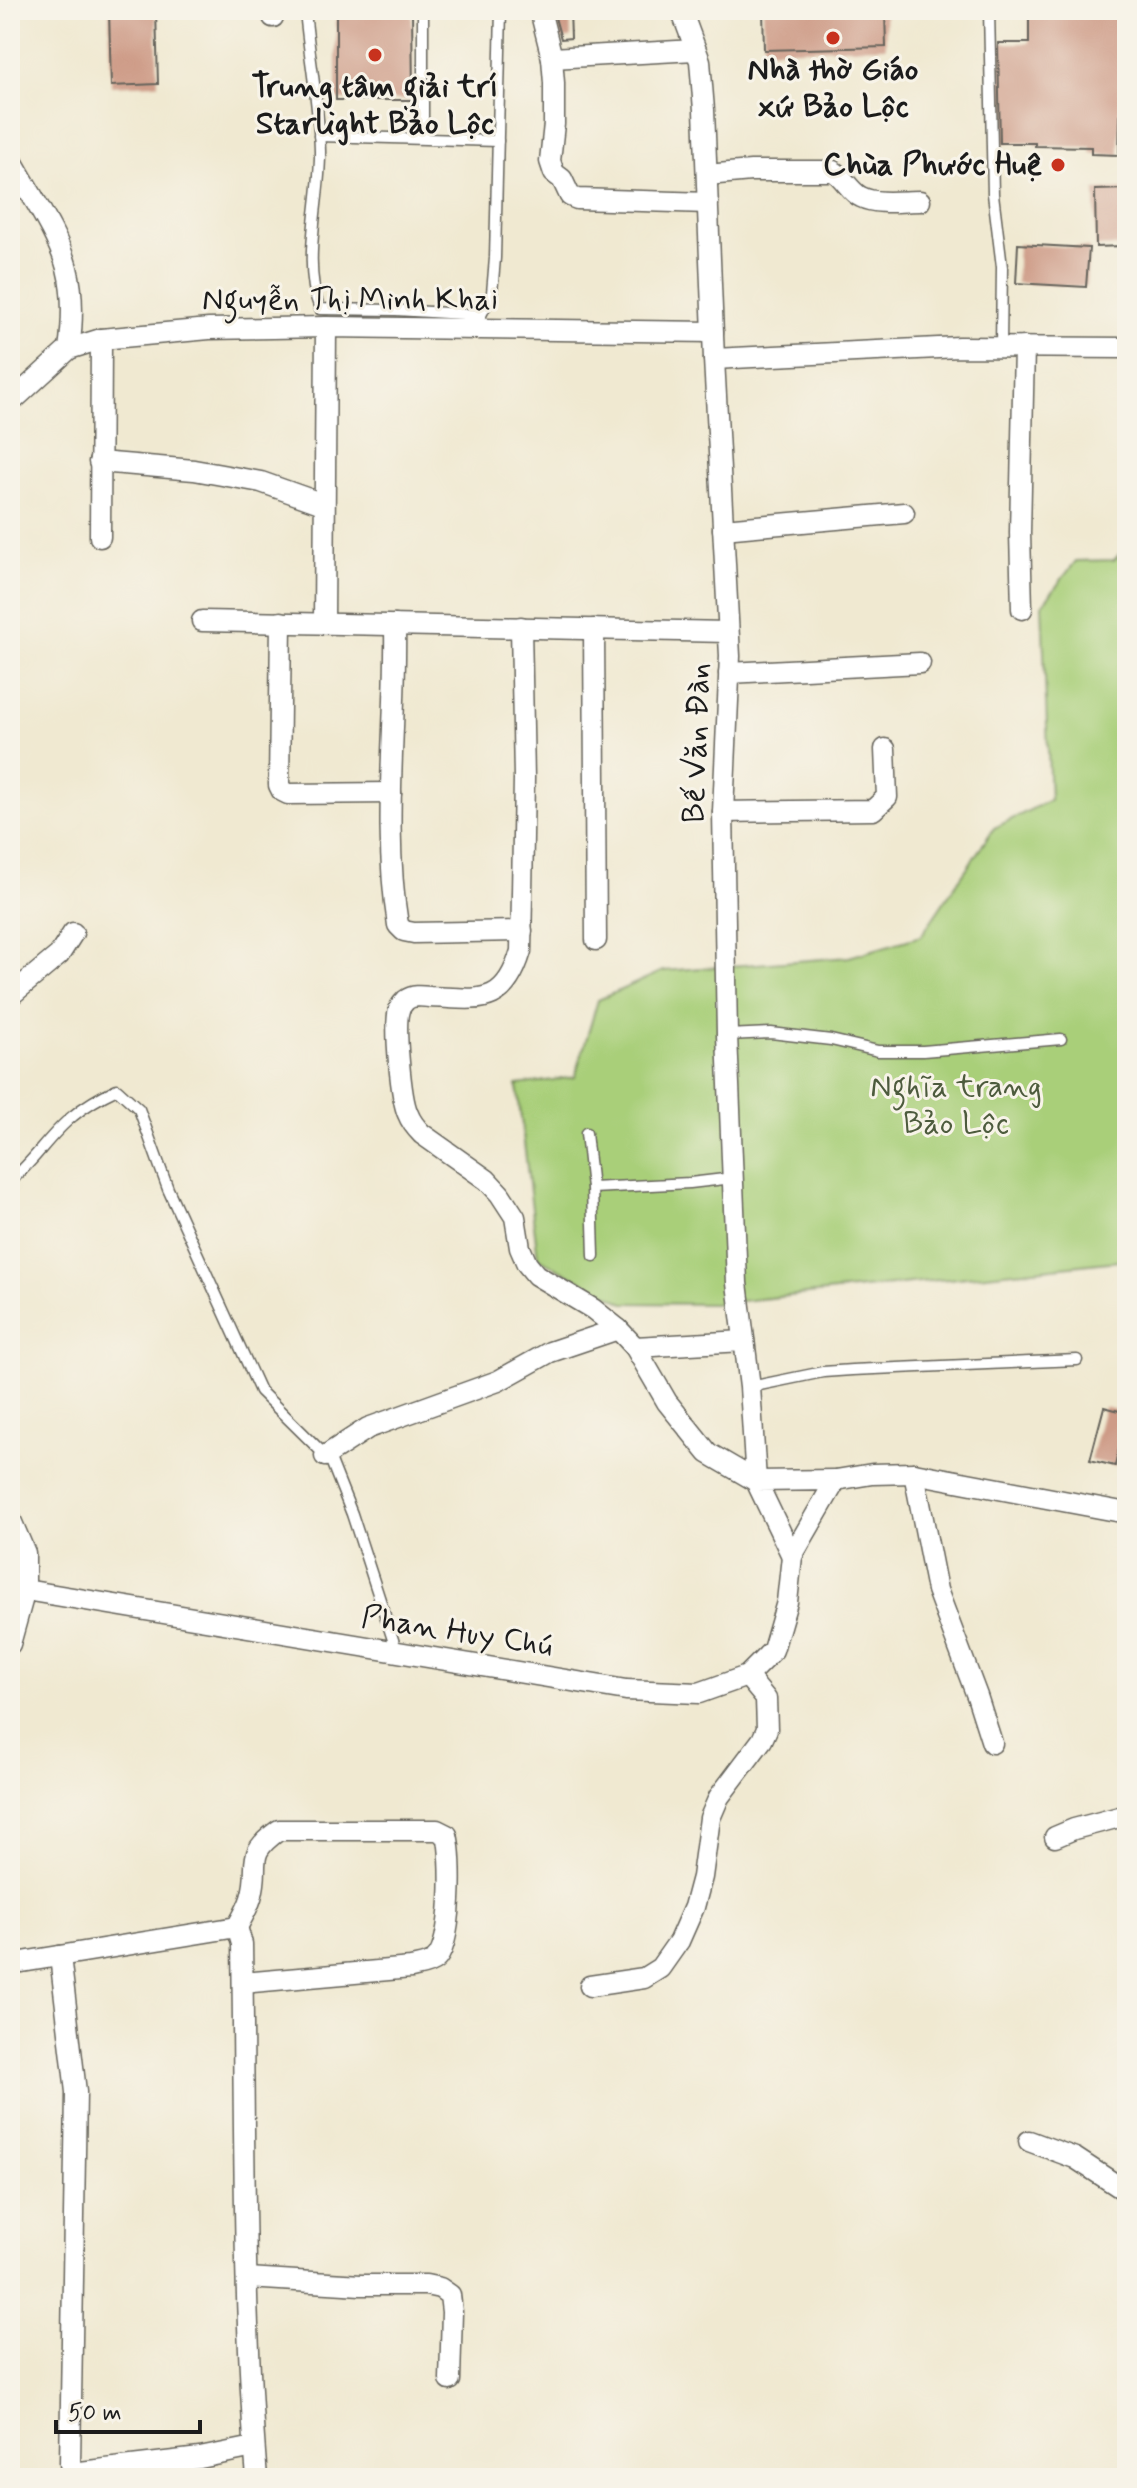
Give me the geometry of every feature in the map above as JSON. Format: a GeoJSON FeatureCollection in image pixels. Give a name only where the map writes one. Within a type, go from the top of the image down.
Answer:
{"type":"FeatureCollection","features":[{"type":"Feature","properties":{"kind":"street"},"geometry":{"type":"LineString","coordinates":[[540,10],[552,58],[554,124],[550,161],[554,173],[562,179],[570,196],[577,199],[708,203]]}},
{"type":"Feature","properties":{"kind":"street","name":"Bế Văn Đàn"},"geometry":{"type":"LineString","coordinates":[[681,10],[700,61],[707,175],[729,673],[723,812],[727,1035],[737,1283],[750,1387],[756,1481]]}},
{"type":"Feature","properties":{"kind":"street"},"geometry":{"type":"LineString","coordinates":[[552,58],[695,50]]}},
{"type":"Feature","properties":{"kind":"street"},"geometry":{"type":"LineString","coordinates":[[10,157],[67,265],[72,306],[69,349]]}},
{"type":"Feature","properties":{"kind":"street"},"geometry":{"type":"LineString","coordinates":[[707,175],[751,171],[833,171],[860,197],[880,201],[920,201]]}},
{"type":"Feature","properties":{"kind":"street"},"geometry":{"type":"LineString","coordinates":[[324,623],[326,327]]}},
{"type":"Feature","properties":{"kind":"street","name":"Nguyễn Thị Minh Khai"},"geometry":{"type":"LineString","coordinates":[[10,403],[69,349],[101,339],[209,329],[326,327],[713,332]]}},
{"type":"Feature","properties":{"kind":"street"},"geometry":{"type":"LineString","coordinates":[[100,537],[101,339]]}},
{"type":"Feature","properties":{"kind":"street"},"geometry":{"type":"LineString","coordinates":[[714,359],[1001,347],[1127,348]]}},
{"type":"Feature","properties":{"kind":"street"},"geometry":{"type":"LineString","coordinates":[[1022,609],[1020,533],[1024,347]]}},
{"type":"Feature","properties":{"kind":"street"},"geometry":{"type":"LineString","coordinates":[[99,462],[194,470],[261,482],[323,504]]}},
{"type":"Feature","properties":{"kind":"street"},"geometry":{"type":"LineString","coordinates":[[723,529],[904,513]]}},
{"type":"Feature","properties":{"kind":"street"},"geometry":{"type":"LineString","coordinates":[[202,621],[728,632]]}},
{"type":"Feature","properties":{"kind":"street"},"geometry":{"type":"LineString","coordinates":[[281,622],[279,785],[282,791],[288,794],[391,793]]}},
{"type":"Feature","properties":{"kind":"street"},"geometry":{"type":"LineString","coordinates":[[395,625],[391,793],[392,890],[398,925],[404,931],[414,933],[522,931]]}},
{"type":"Feature","properties":{"kind":"street"},"geometry":{"type":"LineString","coordinates":[[521,627],[524,778],[521,951],[515,972],[488,998],[414,996],[404,1002],[398,1011],[402,1097],[414,1125],[487,1180],[510,1207],[520,1248],[536,1275],[593,1309],[618,1329],[635,1347],[667,1402],[708,1453],[756,1481],[836,1480],[872,1474],[914,1473],[1127,1513]]}},
{"type":"Feature","properties":{"kind":"street"},"geometry":{"type":"LineString","coordinates":[[594,629],[596,940]]}},
{"type":"Feature","properties":{"kind":"street"},"geometry":{"type":"LineString","coordinates":[[729,673],[920,663]]}},
{"type":"Feature","properties":{"kind":"street"},"geometry":{"type":"LineString","coordinates":[[723,812],[873,810],[887,797],[885,749]]}},
{"type":"Feature","properties":{"kind":"street"},"geometry":{"type":"LineString","coordinates":[[10,996],[59,955],[73,933]]}},
{"type":"Feature","properties":{"kind":"street"},"geometry":{"type":"LineString","coordinates":[[325,1456],[368,1428],[498,1381],[550,1352],[618,1329]]}},
{"type":"Feature","properties":{"kind":"street"},"geometry":{"type":"LineString","coordinates":[[635,1347],[744,1341]]}},
{"type":"Feature","properties":{"kind":"street"},"geometry":{"type":"LineString","coordinates":[[914,1473],[937,1590],[992,1743]]}},
{"type":"Feature","properties":{"kind":"street"},"geometry":{"type":"LineString","coordinates":[[792,1556],[836,1480]]}},
{"type":"Feature","properties":{"kind":"street"},"geometry":{"type":"LineString","coordinates":[[756,1481],[792,1556]]}},
{"type":"Feature","properties":{"kind":"street"},"geometry":{"type":"LineString","coordinates":[[10,1518],[25,1553],[25,1590],[10,1644]]}},
{"type":"Feature","properties":{"kind":"street","name":"Phan Huy Chú"},"geometry":{"type":"LineString","coordinates":[[25,1590],[626,1690],[699,1693],[747,1676],[773,1650],[787,1602],[792,1556]]}},
{"type":"Feature","properties":{"kind":"street"},"geometry":{"type":"LineString","coordinates":[[590,1986],[644,1978],[660,1968],[679,1941],[698,1892],[710,1818],[719,1797],[767,1729],[766,1699],[747,1676]]}},
{"type":"Feature","properties":{"kind":"street"},"geometry":{"type":"LineString","coordinates":[[1055,1837],[1127,1815]]}},
{"type":"Feature","properties":{"kind":"street"},"geometry":{"type":"LineString","coordinates":[[243,1983],[411,1968],[436,1960],[442,1952],[448,1908],[451,1849],[447,1835],[437,1830],[279,1830],[264,1841],[255,1853],[252,1896],[237,1927],[242,1944],[248,2278],[257,2478]]}},
{"type":"Feature","properties":{"kind":"street"},"geometry":{"type":"LineString","coordinates":[[10,1964],[237,1927]]}},
{"type":"Feature","properties":{"kind":"street"},"geometry":{"type":"LineString","coordinates":[[60,1956],[76,2092],[70,2464],[73,2470],[80,2472],[200,2458],[254,2447]]}},
{"type":"Feature","properties":{"kind":"street"},"geometry":{"type":"LineString","coordinates":[[1029,2141],[1075,2158],[1127,2192]]}},
{"type":"Feature","properties":{"kind":"street"},"geometry":{"type":"LineString","coordinates":[[248,2278],[440,2288],[450,2295],[452,2312],[450,2380]]}},
{"type":"Feature","properties":{"kind":"lane"},"geometry":{"type":"LineString","coordinates":[[305,10],[320,151],[313,245],[315,296],[320,309],[481,315],[492,293],[501,10]]}},
{"type":"Feature","properties":{"kind":"lane"},"geometry":{"type":"LineString","coordinates":[[423,10],[423,138]]}},
{"type":"Feature","properties":{"kind":"lane"},"geometry":{"type":"LineString","coordinates":[[989,10],[993,194],[1002,267],[1001,347]]}},
{"type":"Feature","properties":{"kind":"lane"},"geometry":{"type":"LineString","coordinates":[[319,136],[498,141]]}},
{"type":"Feature","properties":{"kind":"lane"},"geometry":{"type":"LineString","coordinates":[[727,1035],[771,1033],[831,1040],[878,1051],[923,1051],[1061,1039]]}},
{"type":"Feature","properties":{"kind":"lane"},"geometry":{"type":"LineString","coordinates":[[10,1181],[24,1170],[72,1116],[117,1089],[139,1109],[168,1189],[260,1391],[331,1461],[398,1653]]}},
{"type":"Feature","properties":{"kind":"lane"},"geometry":{"type":"LineString","coordinates":[[586,1133],[592,1188],[594,1256]]}},
{"type":"Feature","properties":{"kind":"lane"},"geometry":{"type":"LineString","coordinates":[[592,1188],[733,1178]]}},
{"type":"Feature","properties":{"kind":"lane"},"geometry":{"type":"LineString","coordinates":[[750,1387],[823,1372],[1077,1360]]}},
{"type":"Feature","properties":{"kind":"green space","name":"Nghĩa trang Bảo Lộc"},"geometry":{"type":"Polygon","coordinates":[[[1127,546],[1127,1260],[713,1304],[624,1303],[538,1258],[517,1085],[575,1077],[598,1000],[663,971],[849,957],[921,936],[994,828],[1050,800],[1042,605],[1076,561],[1114,560],[1127,546]]]}},
{"type":"Feature","properties":{"kind":"building"},"geometry":{"type":"Polygon","coordinates":[[[109,10],[156,10],[158,84],[111,86],[109,10]]]}},
{"type":"Feature","properties":{"kind":"building","name":"Trung tâm giải trí Starlight Bảo Lộc"},"geometry":{"type":"Polygon","coordinates":[[[336,10],[412,10],[413,100],[336,100],[336,10]]]}},
{"type":"Feature","properties":{"kind":"building"},"geometry":{"type":"Polygon","coordinates":[[[553,10],[570,10],[571,38],[561,39],[553,10]]]}},
{"type":"Feature","properties":{"kind":"building"},"geometry":{"type":"Polygon","coordinates":[[[763,10],[885,10],[886,47],[764,50],[763,10]]]}},
{"type":"Feature","properties":{"kind":"building"},"geometry":{"type":"Polygon","coordinates":[[[1029,10],[1123,10],[1119,155],[1091,154],[1091,147],[1000,143],[998,43],[1029,43],[1029,10]]]}},
{"type":"Feature","properties":{"kind":"building"},"geometry":{"type":"Polygon","coordinates":[[[1127,189],[1123,246],[1096,247],[1095,190],[1127,189]]]}},
{"type":"Feature","properties":{"kind":"building"},"geometry":{"type":"Polygon","coordinates":[[[1018,244],[1089,248],[1086,287],[1016,283],[1018,244]]]}},
{"type":"Feature","properties":{"kind":"building"},"geometry":{"type":"Polygon","coordinates":[[[1104,1407],[1127,1413],[1115,1466],[1090,1460],[1104,1407]]]}},
{"type":"Feature","properties":{"kind":"place","name":"Nhà thờ Giáo xứ Bảo Lộc"},"geometry":{"type":"Point","coordinates":[833,38]}},
{"type":"Feature","properties":{"kind":"place","name":"Trung tâm giải trí Starlight Bảo Lộc"},"geometry":{"type":"Point","coordinates":[375,55]}},
{"type":"Feature","properties":{"kind":"place","name":"Chùa Phước Huệ"},"geometry":{"type":"Point","coordinates":[1058,165]}}]}
